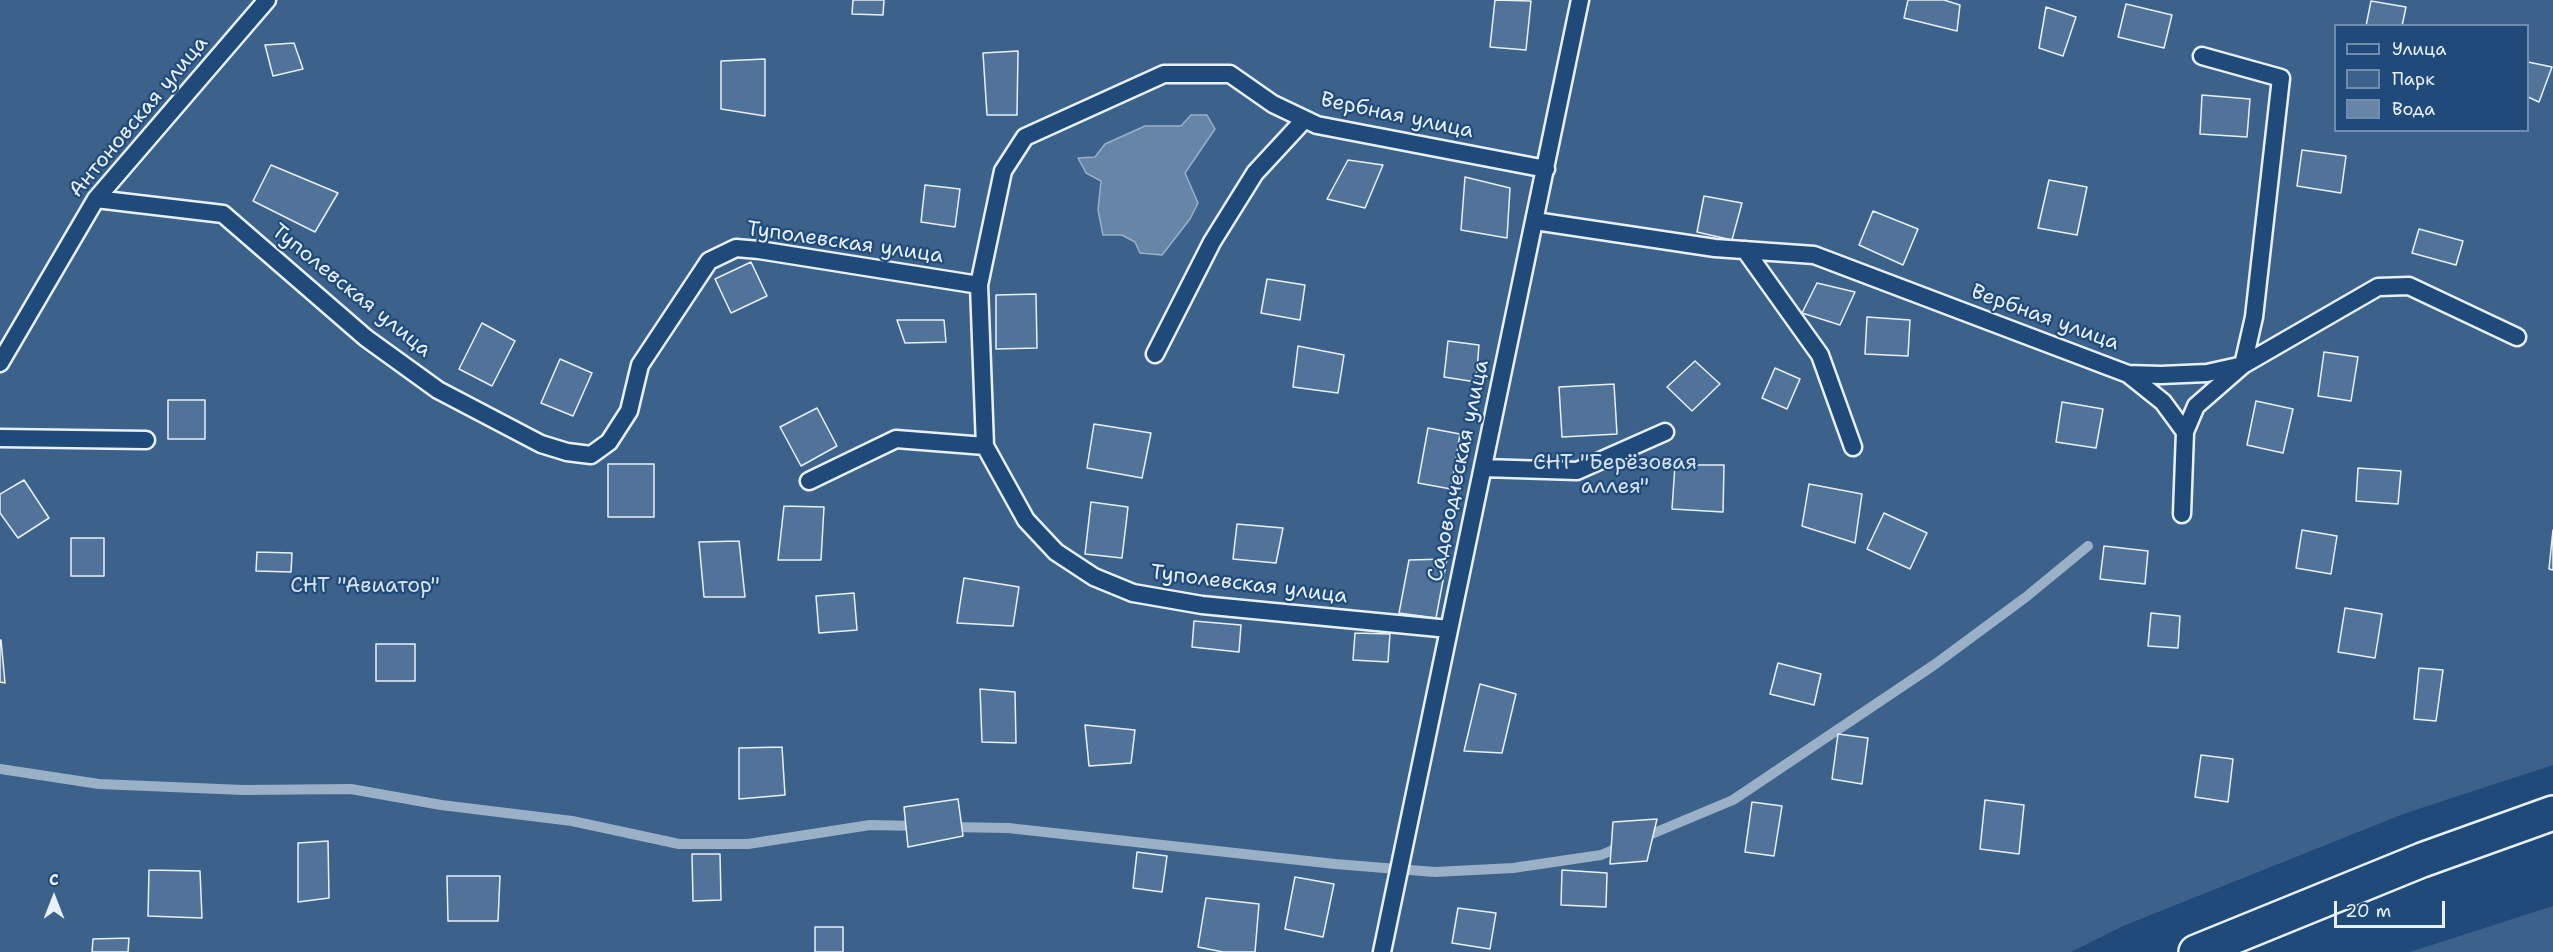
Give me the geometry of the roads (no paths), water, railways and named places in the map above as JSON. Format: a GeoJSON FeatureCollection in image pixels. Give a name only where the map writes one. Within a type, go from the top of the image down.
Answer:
{"type":"FeatureCollection","features":[{"type":"Feature","properties":{"kind":"main road"},"geometry":{"type":"LineString","coordinates":[[2196,952],[2422,860],[2553,813]]}},
{"type":"Feature","properties":{"kind":"lane","name":"Антоновская улица"},"geometry":{"type":"LineString","coordinates":[[0,363],[96,200],[267,0]]}},
{"type":"Feature","properties":{"kind":"lane","name":"Садоводческая улица"},"geometry":{"type":"LineString","coordinates":[[1382,952],[1581,0]]}},
{"type":"Feature","properties":{"kind":"lane"},"geometry":{"type":"LineString","coordinates":[[2182,514],[2186,432],[2196,406],[2242,365],[2254,316],[2281,78],[2202,56]]}},
{"type":"Feature","properties":{"kind":"lane","name":"Вербная улица"},"geometry":{"type":"LineString","coordinates":[[979,285],[1003,171],[1025,138],[1164,74],[1230,74],[1273,104],[1317,125],[1546,169]]}},
{"type":"Feature","properties":{"kind":"lane"},"geometry":{"type":"LineString","coordinates":[[1155,354],[1212,242],[1255,173],[1304,120]]}},
{"type":"Feature","properties":{"kind":"lane","name":"Туполевская улица"},"geometry":{"type":"LineString","coordinates":[[96,200],[223,214],[366,338],[438,390],[541,444],[567,452],[591,455],[609,442],[629,411],[640,365],[709,261],[736,248],[979,285],[985,446],[1026,520],[1056,552],[1094,577],[1133,593],[1202,605],[1449,629]]}},
{"type":"Feature","properties":{"kind":"lane","name":"Вербная улица"},"geometry":{"type":"LineString","coordinates":[[1535,221],[1715,248],[1814,255],[2128,374],[2207,373],[2242,365],[2378,287],[2409,286],[2517,337]]}},
{"type":"Feature","properties":{"kind":"lane"},"geometry":{"type":"LineString","coordinates":[[1745,250],[1820,355],[1853,447]]}},
{"type":"Feature","properties":{"kind":"lane"},"geometry":{"type":"LineString","coordinates":[[2128,374],[2163,402],[2186,432]]}},
{"type":"Feature","properties":{"kind":"lane"},"geometry":{"type":"LineString","coordinates":[[1483,468],[1577,471],[1665,432]]}},
{"type":"Feature","properties":{"kind":"lane"},"geometry":{"type":"LineString","coordinates":[[0,438],[146,440]]}},
{"type":"Feature","properties":{"kind":"lane"},"geometry":{"type":"LineString","coordinates":[[809,481],[896,439],[985,446]]}},
{"type":"Feature","properties":{"kind":"water"},"geometry":{"type":"Polygon","coordinates":[[[1191,115],[1207,115],[1215,129],[1185,173],[1198,203],[1190,219],[1162,255],[1140,253],[1135,242],[1122,235],[1103,235],[1098,210],[1101,181],[1086,173],[1078,158],[1095,157],[1105,144],[1145,126],[1181,126],[1191,115]]]}},
{"type":"Feature","properties":{"kind":"waterway"},"geometry":{"type":"LineString","coordinates":[[1642,838],[1733,800],[1934,665],[2026,597],[2088,546]]}},
{"type":"Feature","properties":{"kind":"waterway"},"geometry":{"type":"LineString","coordinates":[[0,769],[99,784],[243,790],[351,789],[441,805],[572,821],[679,844],[748,844],[870,825],[919,826]]}},
{"type":"Feature","properties":{"kind":"waterway"},"geometry":{"type":"LineString","coordinates":[[949,827],[1008,828],[1335,864],[1435,872],[1513,868],[1601,855],[1622,846]]}},
{"type":"Feature","properties":{"kind":"park label","name":"СНТ \"Берёзовая аллея\""},"geometry":{"type":"Point","coordinates":[1615,476]}},
{"type":"Feature","properties":{"kind":"park label","name":"СНТ \"Авиатор\""},"geometry":{"type":"Point","coordinates":[365,587]}}]}
